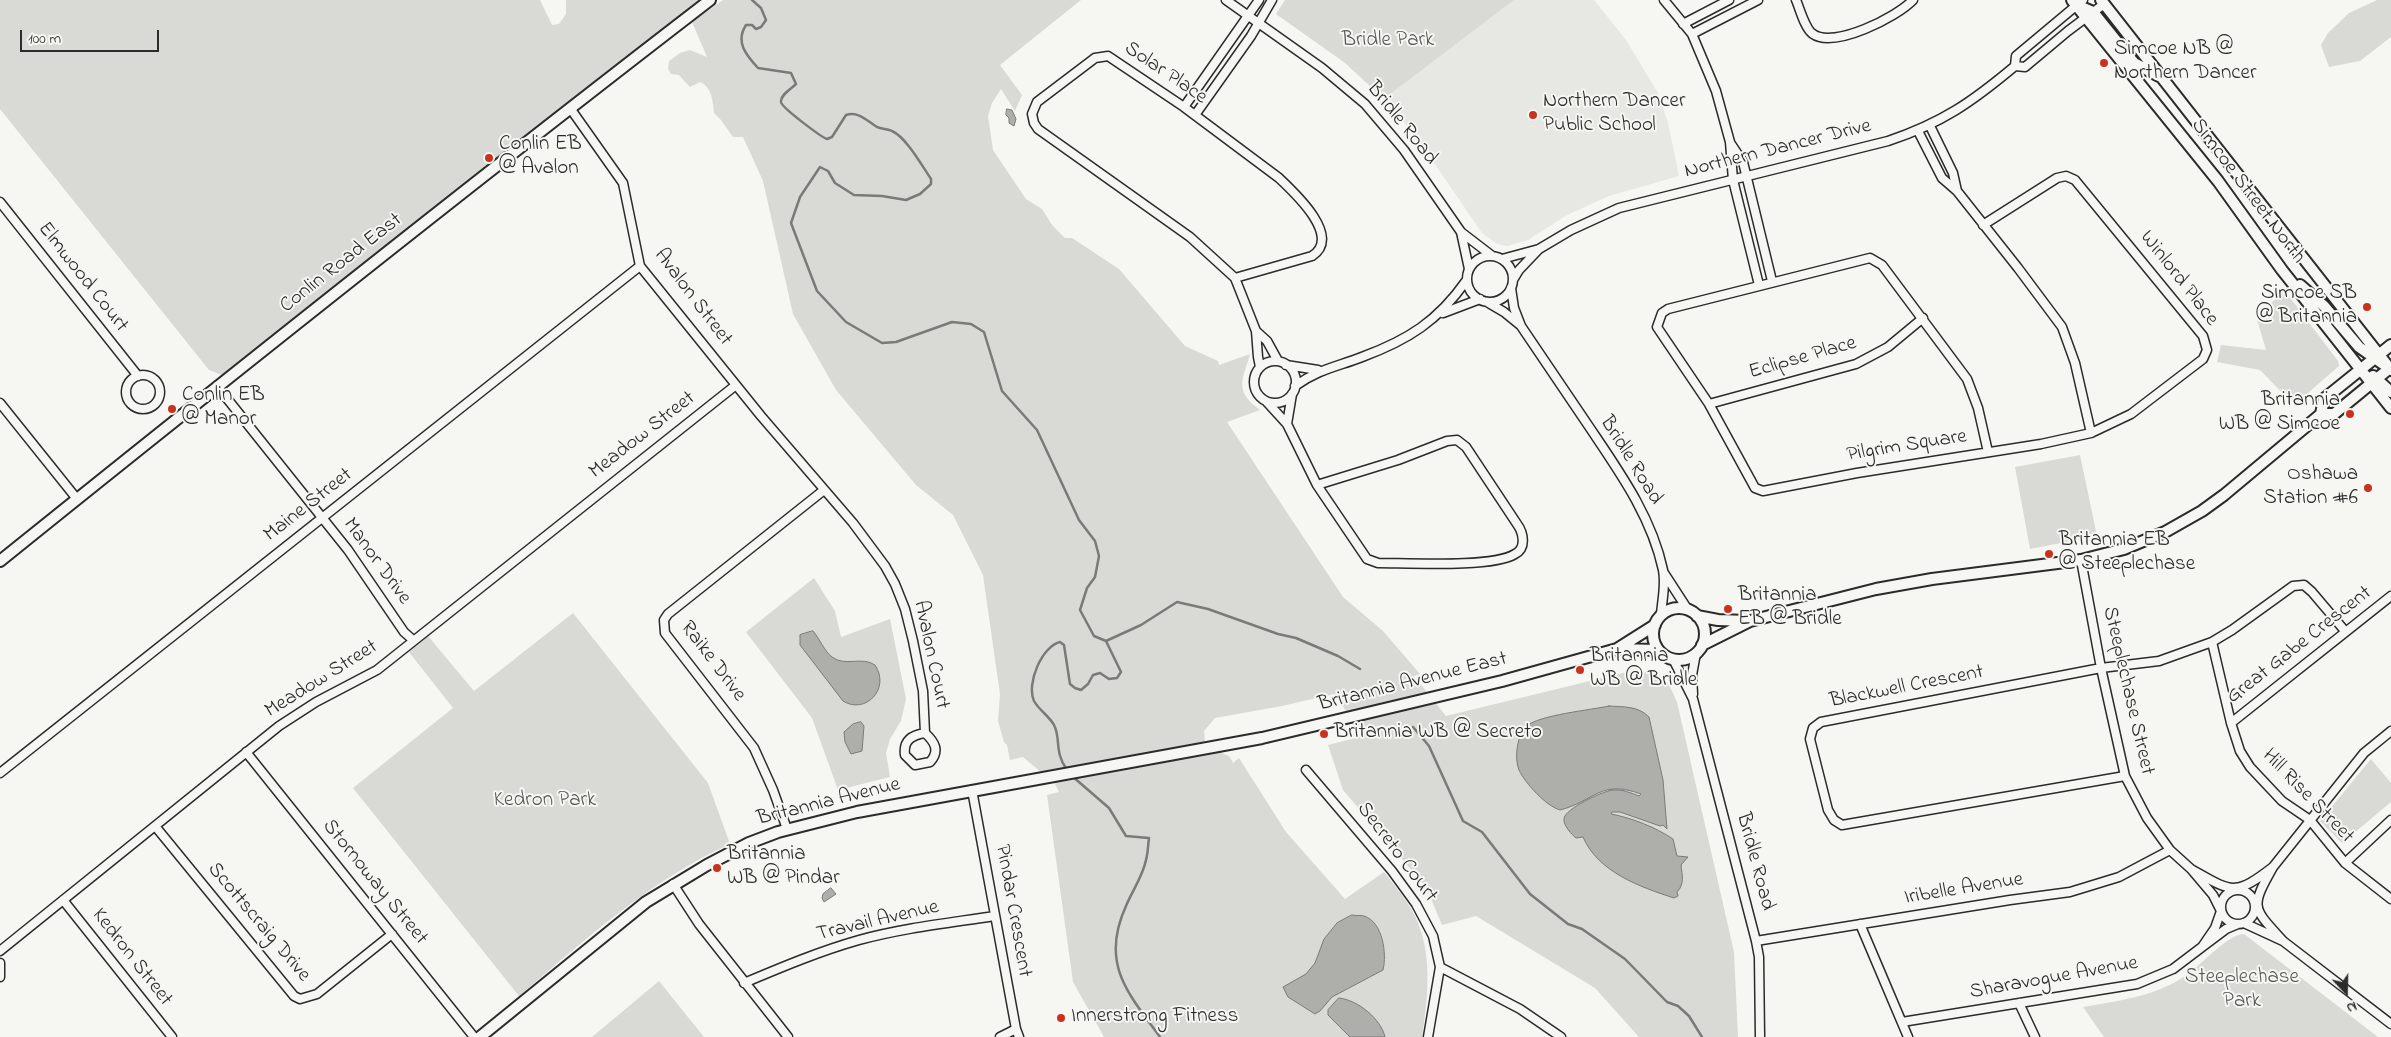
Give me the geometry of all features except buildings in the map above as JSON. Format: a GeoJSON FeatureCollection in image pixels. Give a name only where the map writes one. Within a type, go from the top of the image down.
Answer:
{"type":"FeatureCollection","features":[{"type":"Feature","properties":{"kind":"street","name":"Conlin Road East"},"geometry":{"type":"LineString","coordinates":[[0,561],[217,386],[710,0]]}},
{"type":"Feature","properties":{"kind":"street","name":"Bridle Road"},"geometry":{"type":"LineString","coordinates":[[1226,0],[1322,68],[1365,104],[1404,150],[1461,232],[1491,255]]}},
{"type":"Feature","properties":{"kind":"street"},"geometry":{"type":"LineString","coordinates":[[1184,107],[1260,0]]}},
{"type":"Feature","properties":{"kind":"street"},"geometry":{"type":"LineString","coordinates":[[1195,115],[1259,23],[1272,0]]}},
{"type":"Feature","properties":{"kind":"street"},"geometry":{"type":"LineString","coordinates":[[1664,0],[1692,34],[1716,91],[1730,142],[1733,180],[1759,285]]}},
{"type":"Feature","properties":{"kind":"street"},"geometry":{"type":"LineString","coordinates":[[1683,24],[1729,0]]}},
{"type":"Feature","properties":{"kind":"street"},"geometry":{"type":"LineString","coordinates":[[1692,34],[1758,0]]}},
{"type":"Feature","properties":{"kind":"street"},"geometry":{"type":"LineString","coordinates":[[1796,0],[1810,33],[1822,39],[1834,39],[1877,24],[1913,0]]}},
{"type":"Feature","properties":{"kind":"street","name":"Simcoe Street North"},"geometry":{"type":"LineString","coordinates":[[2077,2],[2090,15],[2212,173],[2282,270],[2360,369],[2374,381],[2391,408]]}},
{"type":"Feature","properties":{"kind":"street","name":"Northern Dancer Drive"},"geometry":{"type":"LineString","coordinates":[[2015,66],[2016,56],[2077,2]]}},
{"type":"Feature","properties":{"kind":"street","name":"Simcoe Street North"},"geometry":{"type":"LineString","coordinates":[[2102,2],[2163,78],[2376,357],[2391,369]]}},
{"type":"Feature","properties":{"kind":"street","name":"Northern Dancer Drive"},"geometry":{"type":"LineString","coordinates":[[1502,259],[1539,249],[1571,230],[1618,208],[1888,141],[1930,126],[1969,103],[2015,66],[2025,67],[2090,15],[2102,2]]}},
{"type":"Feature","properties":{"kind":"street"},"geometry":{"type":"LineString","coordinates":[[2090,15],[2134,63],[2163,78]]}},
{"type":"Feature","properties":{"kind":"street","name":"Solar Place"},"geometry":{"type":"LineString","coordinates":[[1234,278],[1312,256],[1318,252],[1323,239],[1317,224],[1308,210],[1279,178],[1184,107],[1116,61],[1102,56],[1095,58],[1037,102],[1032,114],[1038,129],[1190,237],[1234,278],[1256,331],[1260,367]]}},
{"type":"Feature","properties":{"kind":"street","name":"Avalon Street"},"geometry":{"type":"LineString","coordinates":[[570,108],[623,183],[640,266],[824,490]]}},
{"type":"Feature","properties":{"kind":"street"},"geometry":{"type":"LineString","coordinates":[[1930,126],[1953,173],[1957,191]]}},
{"type":"Feature","properties":{"kind":"street"},"geometry":{"type":"LineString","coordinates":[[1918,131],[1942,178],[1957,191],[2062,327],[2075,363],[2091,433]]}},
{"type":"Feature","properties":{"kind":"street"},"geometry":{"type":"LineString","coordinates":[[1730,142],[1742,162],[1772,282]]}},
{"type":"Feature","properties":{"kind":"street","name":"Winlord Place"},"geometry":{"type":"LineString","coordinates":[[1983,224],[2057,178],[2066,176],[2075,180],[2203,336],[2207,350],[2198,364],[2131,414],[2091,433],[2051,443],[1988,452]]}},
{"type":"Feature","properties":{"kind":"street","name":"Elmwood Court"},"geometry":{"type":"LineString","coordinates":[[0,202],[138,376]]}},
{"type":"Feature","properties":{"kind":"street","name":"Bridle Road"},"geometry":{"type":"LineString","coordinates":[[1461,232],[1469,270]]}},
{"type":"Feature","properties":{"kind":"street","name":"Northern Dancer Drive"},"geometry":{"type":"LineString","coordinates":[[1512,284],[1519,270],[1539,249]]}},
{"type":"Feature","properties":{"kind":"street"},"geometry":{"type":"LineString","coordinates":[[1266,401],[1279,402],[1320,370],[1362,357],[1420,329],[1439,315],[1466,281],[1469,270],[1476,260],[1491,255],[1502,259],[1510,266],[1512,284],[1502,298],[1484,300],[1439,315]]}},
{"type":"Feature","properties":{"kind":"street","name":"Pilgrim Square"},"geometry":{"type":"LineString","coordinates":[[1870,258],[1882,266],[1968,379],[1978,408],[1988,452],[1857,473],[1763,491],[1756,488],[1709,404],[1661,337],[1657,328],[1658,321],[1668,309],[1759,285],[1870,258]]}},
{"type":"Feature","properties":{"kind":"street","name":"Maine Street"},"geometry":{"type":"LineString","coordinates":[[0,773],[640,266]]}},
{"type":"Feature","properties":{"kind":"street"},"geometry":{"type":"LineString","coordinates":[[2282,270],[2324,306],[2359,347],[2376,357]]}},
{"type":"Feature","properties":{"kind":"street"},"geometry":{"type":"LineString","coordinates":[[1466,281],[1470,290],[1484,300]]}},
{"type":"Feature","properties":{"kind":"street","name":"Bridle Road"},"geometry":{"type":"LineString","coordinates":[[1512,284],[1514,308],[1521,326],[1633,496],[1654,538],[1663,572],[1664,602],[1661,615]]}},
{"type":"Feature","properties":{"kind":"street","name":"Bridle Road"},"geometry":{"type":"LineString","coordinates":[[1484,300],[1504,312],[1521,326]]}},
{"type":"Feature","properties":{"kind":"street","name":"Eclipse Place"},"geometry":{"type":"LineString","coordinates":[[1709,404],[1862,362],[1888,347],[1923,318]]}},
{"type":"Feature","properties":{"kind":"street","name":"Solar Place"},"geometry":{"type":"LineString","coordinates":[[1256,331],[1267,341],[1278,361]]}},
{"type":"Feature","properties":{"kind":"street"},"geometry":{"type":"LineString","coordinates":[[1750,621],[1718,620],[1674,609],[1661,615],[1655,625],[1653,639],[1658,650],[1673,659],[1686,659],[1699,649],[1750,621],[1876,589],[2081,560],[2137,544],[2165,532],[2202,511],[2231,490],[2321,414],[2324,399],[2391,345]]}},
{"type":"Feature","properties":{"kind":"street"},"geometry":{"type":"LineString","coordinates":[[1318,486],[1398,460],[1447,440],[1457,440],[1466,447],[1522,531],[1521,546],[1515,554],[1483,562],[1375,563],[1362,554],[1318,486],[1287,424],[1257,394],[1254,387],[1255,375],[1260,367],[1268,362],[1278,361],[1286,365],[1320,370]]}},
{"type":"Feature","properties":{"kind":"street"},"geometry":{"type":"LineString","coordinates":[[1286,365],[1293,372],[1294,390],[1287,424]]}},
{"type":"Feature","properties":{"kind":"street"},"geometry":{"type":"LineString","coordinates":[[2321,414],[2334,414],[2391,369]]}},
{"type":"Feature","properties":{"kind":"street","name":"Elmwood Court"},"geometry":{"type":"LineString","coordinates":[[143,375],[153,378],[160,388],[159,399],[147,409],[132,406],[127,397],[127,387],[138,376],[143,375]]}},
{"type":"Feature","properties":{"kind":"street"},"geometry":{"type":"LineString","coordinates":[[2374,381],[2391,392]]}},
{"type":"Feature","properties":{"kind":"street","name":"Meadow Street"},"geometry":{"type":"LineString","coordinates":[[0,951],[298,712],[377,670],[736,385]]}},
{"type":"Feature","properties":{"kind":"street","name":"Manor Drive"},"geometry":{"type":"LineString","coordinates":[[217,386],[348,550],[404,632],[413,640]]}},
{"type":"Feature","properties":{"kind":"street"},"geometry":{"type":"LineString","coordinates":[[0,403],[77,499]]}},
{"type":"Feature","properties":{"kind":"street","name":"Avalon Court"},"geometry":{"type":"LineString","coordinates":[[824,490],[872,546],[895,584],[905,609],[915,649],[925,707],[925,733],[934,743],[936,754],[930,762],[915,765],[905,755],[905,745],[912,736],[925,733]]}},
{"type":"Feature","properties":{"kind":"street","name":"Raike Drive"},"geometry":{"type":"LineString","coordinates":[[787,829],[773,790],[754,748],[666,633],[664,626],[668,614],[824,490]]}},
{"type":"Feature","properties":{"kind":"street","name":"Steeplechase Street"},"geometry":{"type":"LineString","coordinates":[[2081,560],[2101,668],[2125,776],[2147,818],[2170,850],[2191,869],[2213,895],[2221,911]]}},
{"type":"Feature","properties":{"kind":"street","name":"Bridle Road"},"geometry":{"type":"LineString","coordinates":[[1663,572],[1693,613]]}},
{"type":"Feature","properties":{"kind":"street"},"geometry":{"type":"LineString","coordinates":[[2101,668],[2159,661],[2212,642],[2232,630],[2293,586],[2304,585],[2345,631]]}},
{"type":"Feature","properties":{"kind":"street","name":"Great Gabe Crescent"},"geometry":{"type":"LineString","coordinates":[[2231,723],[2391,596]]}},
{"type":"Feature","properties":{"kind":"street"},"geometry":{"type":"LineString","coordinates":[[1693,613],[1704,632],[1699,649]]}},
{"type":"Feature","properties":{"kind":"street","name":"Britannia Avenue East"},"geometry":{"type":"LineString","coordinates":[[1216,747],[1296,731],[1502,681],[1617,649],[1655,625]]}},
{"type":"Feature","properties":{"kind":"street","name":"Hill Rise Street"},"geometry":{"type":"LineString","coordinates":[[2212,642],[2231,723],[2240,751],[2264,784],[2282,801],[2310,820],[2345,863],[2391,899]]}},
{"type":"Feature","properties":{"kind":"street","name":"Britannia Avenue East"},"geometry":{"type":"LineString","coordinates":[[1617,649],[1658,650]]}},
{"type":"Feature","properties":{"kind":"street","name":"Bridle Road"},"geometry":{"type":"LineString","coordinates":[[1693,699],[1692,674],[1699,649]]}},
{"type":"Feature","properties":{"kind":"street","name":"Bridle Road"},"geometry":{"type":"LineString","coordinates":[[1673,659],[1693,699],[1756,941],[1759,957],[1760,1037]]}},
{"type":"Feature","properties":{"kind":"street","name":"Blackwell Crescent"},"geometry":{"type":"LineString","coordinates":[[2101,668],[1821,722],[1813,728],[1810,739],[1828,810],[1834,820],[1842,825],[2125,776]]}},
{"type":"Feature","properties":{"kind":"street"},"geometry":{"type":"LineString","coordinates":[[2241,924],[2253,916],[2257,897],[2273,867],[2364,753],[2391,731]]}},
{"type":"Feature","properties":{"kind":"street","name":"Britannia Avenue"},"geometry":{"type":"LineString","coordinates":[[480,1037],[623,918],[674,884],[741,847],[787,829],[857,812],[1216,747]]}},
{"type":"Feature","properties":{"kind":"street","name":"Stornoway Street"},"geometry":{"type":"LineString","coordinates":[[246,752],[474,1037]]}},
{"type":"Feature","properties":{"kind":"street","name":"Secreto Court"},"geometry":{"type":"LineString","coordinates":[[1306,770],[1392,871],[1416,904],[1433,936],[1440,967]]}},
{"type":"Feature","properties":{"kind":"street","name":"Pindar Crescent"},"geometry":{"type":"LineString","coordinates":[[972,790],[994,916],[1019,1037]]}},
{"type":"Feature","properties":{"kind":"street"},"geometry":{"type":"LineString","coordinates":[[2345,863],[2391,820]]}},
{"type":"Feature","properties":{"kind":"street","name":"Scottscraig Drive"},"geometry":{"type":"LineString","coordinates":[[155,826],[294,996],[300,999],[317,994],[392,934]]}},
{"type":"Feature","properties":{"kind":"street","name":"Iribelle Avenue"},"geometry":{"type":"LineString","coordinates":[[1756,941],[2070,892],[2118,877],[2170,850]]}},
{"type":"Feature","properties":{"kind":"street"},"geometry":{"type":"LineString","coordinates":[[2202,947],[2215,928],[2221,911],[2222,900],[2230,891],[2254,882],[2273,867]]}},
{"type":"Feature","properties":{"kind":"street","name":"Steeplechase Street"},"geometry":{"type":"LineString","coordinates":[[2191,869],[2221,886],[2236,890]]}},
{"type":"Feature","properties":{"kind":"street"},"geometry":{"type":"LineString","coordinates":[[674,884],[699,924],[788,1037]]}},
{"type":"Feature","properties":{"kind":"street"},"geometry":{"type":"LineString","coordinates":[[2236,890],[2247,891],[2251,895],[2264,920],[2283,941],[2391,1024]]}},
{"type":"Feature","properties":{"kind":"street","name":"Kedron Street"},"geometry":{"type":"LineString","coordinates":[[64,900],[172,1037]]}},
{"type":"Feature","properties":{"kind":"street"},"geometry":{"type":"LineString","coordinates":[[2221,911],[2227,920],[2283,941]]}},
{"type":"Feature","properties":{"kind":"street","name":"Travail Avenue"},"geometry":{"type":"LineString","coordinates":[[744,983],[803,959],[860,940],[994,916]]}},
{"type":"Feature","properties":{"kind":"street"},"geometry":{"type":"LineString","coordinates":[[1860,924],[1908,1037]]}},
{"type":"Feature","properties":{"kind":"street","name":"Sharavogue Avenue"},"geometry":{"type":"LineString","coordinates":[[1902,1022],[2137,984],[2174,969],[2226,929],[2241,924]]}},
{"type":"Feature","properties":{"kind":"street"},"geometry":{"type":"LineString","coordinates":[[0,963],[0,977]]}},
{"type":"Feature","properties":{"kind":"street"},"geometry":{"type":"LineString","coordinates":[[1428,1037],[1440,967],[1520,1009],[1561,1037]]}},
{"type":"Feature","properties":{"kind":"street"},"geometry":{"type":"LineString","coordinates":[[2019,1004],[2035,1037]]}},
{"type":"Feature","properties":{"kind":"street"},"geometry":{"type":"LineString","coordinates":[[1000,1037],[1016,1029]]}},
{"type":"Feature","properties":{"kind":"shaded area","name":"Northern Dancer Public School"},"geometry":{"type":"Polygon","coordinates":[[[1514,0],[1594,0],[1626,40],[1658,93],[1668,123],[1679,176],[1609,196],[1567,215],[1528,240],[1507,246],[1497,244],[1482,233],[1415,135],[1384,99],[1514,0]]]}},
{"type":"Feature","properties":{"kind":"shaded area"},"geometry":{"type":"Polygon","coordinates":[[[1007,109],[1012,110],[1016,119],[1014,126],[1009,123],[1009,118],[1006,115],[1007,109]]]}},
{"type":"Feature","properties":{"kind":"shaded area"},"geometry":{"type":"Polygon","coordinates":[[[813,631],[827,652],[837,660],[848,662],[865,661],[875,665],[880,683],[878,691],[867,702],[860,705],[843,701],[800,645],[800,635],[813,631]]]}},
{"type":"Feature","properties":{"kind":"shaded area"},"geometry":{"type":"Polygon","coordinates":[[[1609,706],[1636,709],[1649,717],[1663,780],[1667,829],[1663,825],[1660,826],[1620,812],[1612,812],[1611,814],[1627,818],[1659,831],[1673,839],[1677,856],[1688,857],[1681,865],[1682,883],[1677,892],[1678,896],[1674,898],[1634,883],[1609,869],[1590,849],[1583,837],[1576,838],[1565,824],[1564,819],[1570,810],[1608,791],[1616,790],[1639,796],[1641,794],[1627,790],[1616,789],[1607,790],[1560,810],[1554,808],[1536,793],[1526,781],[1517,765],[1517,746],[1519,740],[1527,726],[1533,722],[1553,716],[1609,706]]]}},
{"type":"Feature","properties":{"kind":"shaded area"},"geometry":{"type":"Polygon","coordinates":[[[861,722],[864,726],[862,751],[851,754],[845,742],[844,732],[853,724],[861,722]]]}},
{"type":"Feature","properties":{"kind":"shaded area"},"geometry":{"type":"Polygon","coordinates":[[[831,888],[836,894],[824,902],[823,894],[831,888]]]}},
{"type":"Feature","properties":{"kind":"shaded area"},"geometry":{"type":"Polygon","coordinates":[[[1352,915],[1363,916],[1370,919],[1376,925],[1384,947],[1383,970],[1332,997],[1315,1014],[1288,997],[1283,987],[1306,974],[1315,963],[1324,939],[1337,923],[1352,915]]]}},
{"type":"Feature","properties":{"kind":"shaded area"},"geometry":{"type":"Polygon","coordinates":[[[1339,998],[1354,1002],[1374,1017],[1383,1030],[1385,1037],[1350,1037],[1328,1015],[1328,1010],[1339,998]]]}},
{"type":"Feature","properties":{"kind":"green space"},"geometry":{"type":"Polygon","coordinates":[[[0,0],[540,0],[552,25],[559,24],[566,14],[566,0],[699,0],[673,26],[227,377],[209,370],[0,109],[0,0]]]}},
{"type":"Feature","properties":{"kind":"green space"},"geometry":{"type":"Polygon","coordinates":[[[723,0],[1081,0],[1000,65],[1022,95],[1015,111],[1001,89],[992,103],[988,116],[993,150],[1026,199],[1042,209],[1052,225],[1065,238],[1072,238],[1119,269],[1185,346],[1218,361],[1219,365],[1250,354],[1243,378],[1243,390],[1246,396],[1260,410],[1227,422],[1343,597],[1383,631],[1420,674],[1414,676],[1446,716],[1631,671],[1656,674],[1665,680],[1677,702],[1734,952],[1738,1037],[1639,1037],[1595,988],[1476,916],[1442,925],[1426,887],[1343,790],[1328,745],[1364,736],[1334,694],[1215,718],[1204,731],[1205,744],[1230,757],[1233,763],[1239,758],[1286,832],[1345,899],[1384,872],[1401,893],[1415,916],[1425,945],[1428,975],[1422,1037],[1104,1037],[1073,982],[1047,795],[1059,792],[1055,784],[1023,757],[1010,760],[1007,745],[1004,742],[998,721],[1000,694],[983,575],[953,515],[916,485],[836,390],[793,314],[763,181],[743,137],[733,137],[714,113],[711,95],[704,84],[700,82],[690,87],[679,75],[671,74],[668,69],[669,61],[680,53],[690,50],[707,57],[692,22],[723,0]]]}},
{"type":"Feature","properties":{"kind":"green space","name":"Bridle Park"},"geometry":{"type":"Polygon","coordinates":[[[1285,0],[1514,0],[1384,99],[1345,63],[1276,14],[1285,0]]]}},
{"type":"Feature","properties":{"kind":"green space"},"geometry":{"type":"Polygon","coordinates":[[[2377,0],[2391,0],[2391,37],[2360,61],[2329,67],[2321,45],[2328,33],[2349,13],[2377,0]]]}},
{"type":"Feature","properties":{"kind":"green space"},"geometry":{"type":"Polygon","coordinates":[[[2285,291],[2338,361],[2339,366],[2301,399],[2296,407],[2260,370],[2217,362],[2221,345],[2266,350],[2256,316],[2285,291]]]}},
{"type":"Feature","properties":{"kind":"green space"},"geometry":{"type":"Polygon","coordinates":[[[2080,455],[2097,536],[2030,549],[2015,467],[2080,455]]]}},
{"type":"Feature","properties":{"kind":"green space"},"geometry":{"type":"Polygon","coordinates":[[[814,578],[835,611],[841,637],[890,619],[906,699],[901,721],[890,739],[886,753],[890,777],[838,790],[812,718],[746,632],[814,578]]]}},
{"type":"Feature","properties":{"kind":"green space","name":"Kedron Park"},"geometry":{"type":"Polygon","coordinates":[[[573,613],[708,783],[730,844],[672,875],[645,894],[593,933],[519,996],[353,788],[453,708],[409,652],[428,636],[474,691],[573,613]]]}},
{"type":"Feature","properties":{"kind":"green space"},"geometry":{"type":"Polygon","coordinates":[[[2371,759],[2391,783],[2391,802],[2342,843],[2320,821],[2371,759]]]}},
{"type":"Feature","properties":{"kind":"green space","name":"Steeplechase Park"},"geometry":{"type":"Polygon","coordinates":[[[2244,934],[2378,1037],[2104,1037],[2083,1007],[2109,1003],[2159,990],[2189,973],[2230,939],[2244,934]]]}},
{"type":"Feature","properties":{"kind":"green space"},"geometry":{"type":"Polygon","coordinates":[[[659,981],[704,1037],[592,1037],[659,981]]]}},
{"type":"Feature","properties":{"kind":"waterway"},"geometry":{"type":"LineString","coordinates":[[752,0],[761,8],[766,20],[761,27],[756,29],[752,25],[746,25],[742,37],[743,48],[758,68],[791,73],[796,84],[781,99],[787,110],[827,139],[832,137],[846,115],[855,114],[863,117],[877,127],[892,131],[898,135],[909,146],[931,179],[931,184],[920,194],[906,200],[882,196],[854,195],[835,183],[828,171],[820,167],[800,197],[791,223],[817,291],[846,322],[882,343],[896,342],[952,322],[971,324],[984,332],[1002,391],[1037,430],[1079,520],[1095,541],[1099,556],[1095,577],[1087,588],[1080,610],[1094,636],[1106,641],[1121,672],[1117,678],[1109,679],[1100,673],[1093,675],[1088,684],[1081,690],[1075,688],[1070,684],[1064,645],[1060,642],[1053,645],[1042,658],[1037,667],[1032,685],[1034,701],[1054,725],[1060,757],[1067,770]]}},
{"type":"Feature","properties":{"kind":"waterway"},"geometry":{"type":"LineString","coordinates":[[1106,641],[1141,625],[1177,602],[1208,609],[1278,634],[1296,638],[1338,656],[1360,669]]}},
{"type":"Feature","properties":{"kind":"waterway"},"geometry":{"type":"LineString","coordinates":[[1413,727],[1429,746],[1463,821],[1482,832],[1530,894],[1568,924],[1582,929],[1625,959],[1667,1002],[1678,1006],[1689,1016],[1702,1037]]}},
{"type":"Feature","properties":{"kind":"waterway"},"geometry":{"type":"LineString","coordinates":[[1072,776],[1109,808],[1126,836],[1149,838],[1145,866],[1126,906],[1119,926],[1116,944],[1117,961],[1128,991],[1160,1037]]}},
{"type":"Feature","properties":{"kind":"place","name":"Simcoe NB @ Northern Dancer"},"geometry":{"type":"Point","coordinates":[2104,63]}},
{"type":"Feature","properties":{"kind":"place","name":"Northern Dancer Public School"},"geometry":{"type":"Point","coordinates":[1533,115]}},
{"type":"Feature","properties":{"kind":"place","name":"Conlin EB @ Avalon"},"geometry":{"type":"Point","coordinates":[489,158]}},
{"type":"Feature","properties":{"kind":"place","name":"Simcoe SB @ Britannia"},"geometry":{"type":"Point","coordinates":[2367,307]}},
{"type":"Feature","properties":{"kind":"place","name":"Conlin EB @ Manor"},"geometry":{"type":"Point","coordinates":[172,409]}},
{"type":"Feature","properties":{"kind":"place","name":"Britannia WB @ Simcoe"},"geometry":{"type":"Point","coordinates":[2350,414]}},
{"type":"Feature","properties":{"kind":"place","name":"Oshawa Station #6"},"geometry":{"type":"Point","coordinates":[2368,488]}},
{"type":"Feature","properties":{"kind":"place","name":"Britannia EB @ Steeplechase"},"geometry":{"type":"Point","coordinates":[2049,554]}},
{"type":"Feature","properties":{"kind":"place","name":"Britannia EB @ Bridle"},"geometry":{"type":"Point","coordinates":[1728,609]}},
{"type":"Feature","properties":{"kind":"place","name":"Britannia WB @ Bridle"},"geometry":{"type":"Point","coordinates":[1580,670]}},
{"type":"Feature","properties":{"kind":"place","name":"Britannia WB @ Secreto"},"geometry":{"type":"Point","coordinates":[1324,734]}},
{"type":"Feature","properties":{"kind":"place","name":"Britannia WB @ Pindar"},"geometry":{"type":"Point","coordinates":[717,868]}},
{"type":"Feature","properties":{"kind":"place","name":"Innerstrong Fitness"},"geometry":{"type":"Point","coordinates":[1061,1018]}}]}
